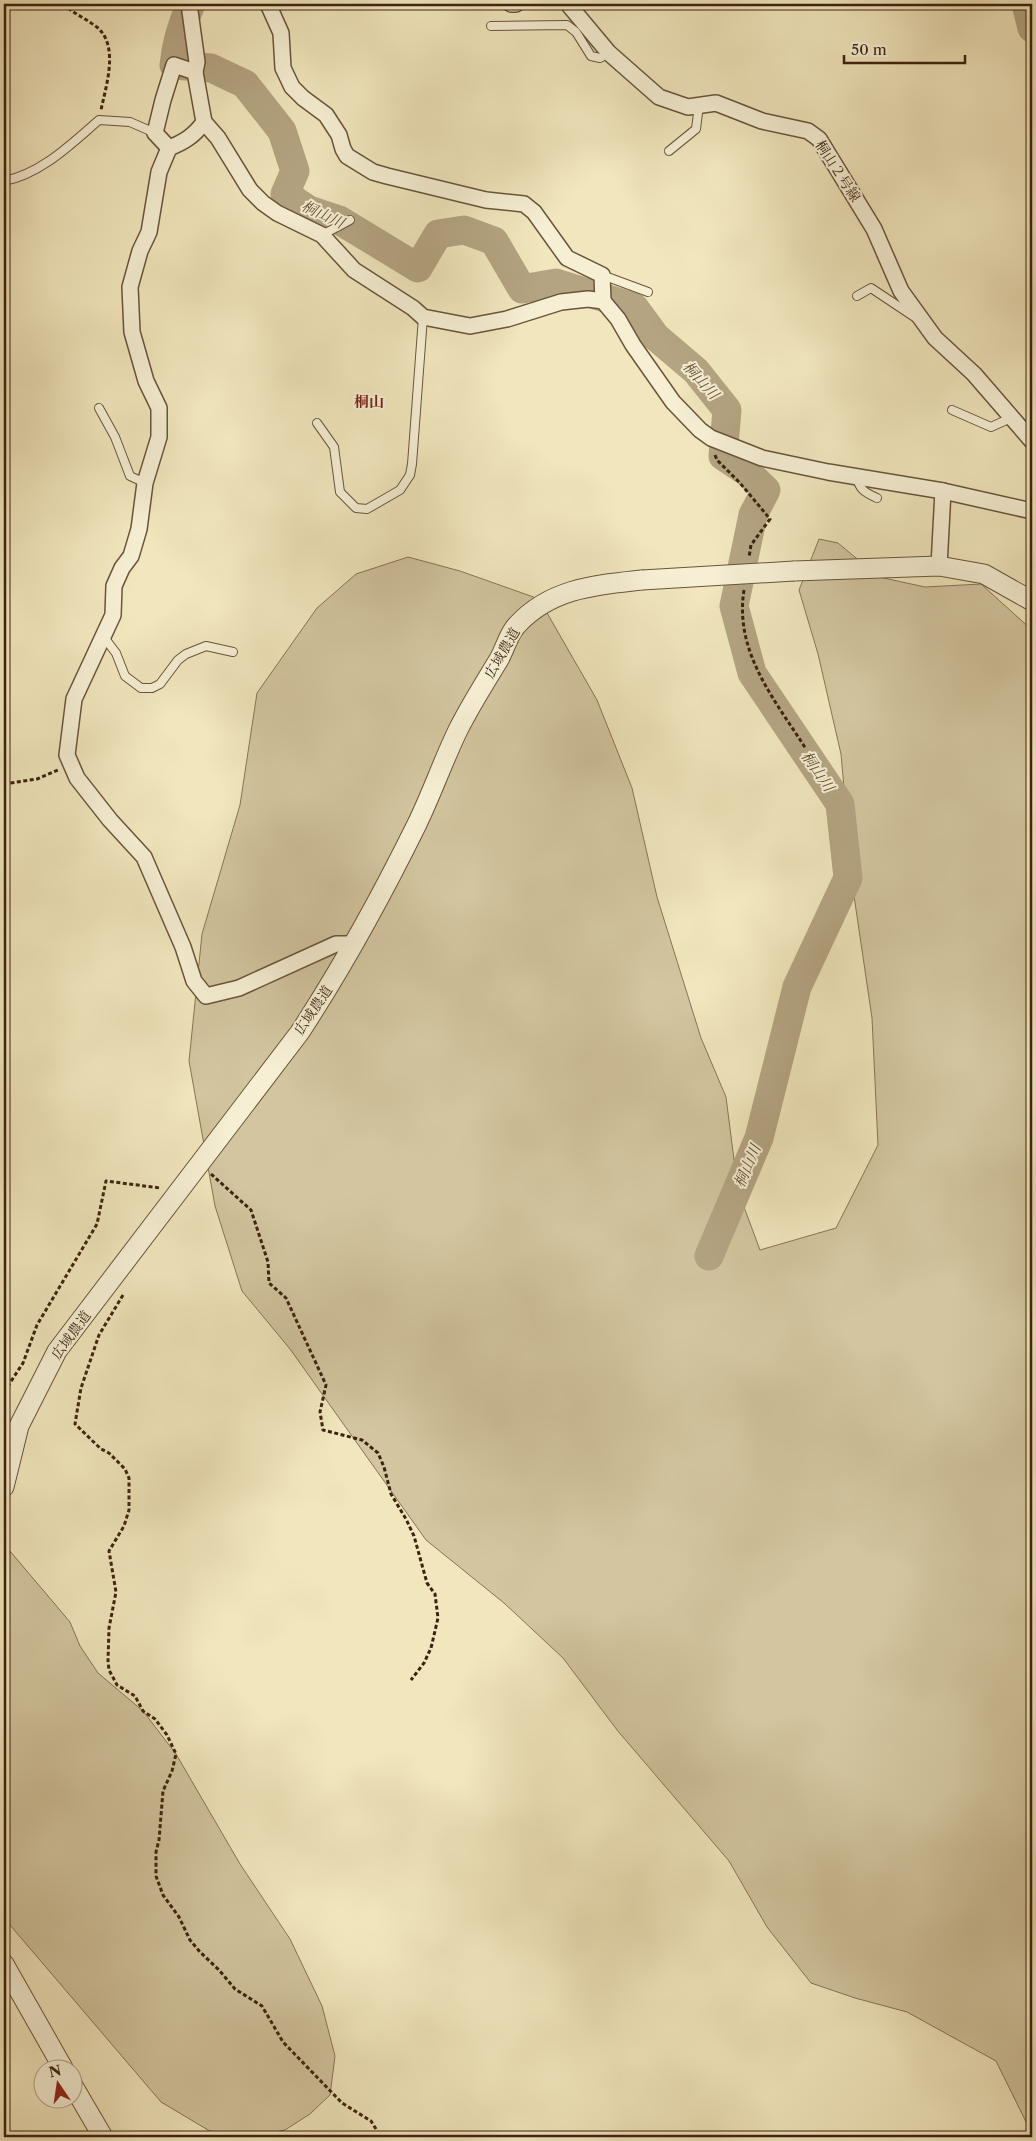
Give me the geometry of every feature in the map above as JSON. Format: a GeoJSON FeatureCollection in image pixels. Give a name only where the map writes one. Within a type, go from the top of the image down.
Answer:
{"type":"FeatureCollection","features":[{"type":"Feature","properties":{"kind":"street"},"geometry":{"type":"LineString","coordinates":[[189,4],[197,62],[195,72],[204,122],[218,138],[250,190],[263,203],[277,213],[322,235],[354,270],[413,308],[423,317],[470,326],[507,319],[561,302],[588,299],[603,301]]}},
{"type":"Feature","properties":{"kind":"street"},"geometry":{"type":"LineString","coordinates":[[268,4],[281,33],[283,68],[292,87],[326,115],[340,135],[343,149],[347,156],[373,172],[486,200],[524,204],[534,212],[567,258],[602,275],[603,301],[618,319],[633,345],[673,402],[700,430],[711,438],[762,458],[857,477],[943,491],[1032,512]]}},
{"type":"Feature","properties":{"kind":"street"},"geometry":{"type":"LineString","coordinates":[[511,4],[516,4]]}},
{"type":"Feature","properties":{"kind":"street","name":"桐山２号線"},"geometry":{"type":"LineString","coordinates":[[568,4],[609,53],[659,97],[688,107],[716,103],[762,121],[808,131],[819,139],[874,229],[901,291],[935,338],[974,374],[1032,441]]}},
{"type":"Feature","properties":{"kind":"street"},"geometry":{"type":"LineString","coordinates":[[169,148],[155,132],[174,65],[195,72]]}},
{"type":"Feature","properties":{"kind":"street"},"geometry":{"type":"LineString","coordinates":[[204,122],[187,141],[169,148],[159,172],[149,232],[140,251],[130,287],[132,332],[146,381],[159,408],[161,424],[145,483],[139,529],[131,556],[122,568],[114,586],[113,615],[74,699],[67,755],[77,778],[110,820],[144,857],[183,947],[194,981],[206,996],[239,988],[336,944],[354,944]]}},
{"type":"Feature","properties":{"kind":"street"},"geometry":{"type":"LineString","coordinates":[[939,566],[943,491]]}},
{"type":"Feature","properties":{"kind":"street","name":"広域農道"},"geometry":{"type":"LineString","coordinates":[[4,1487],[19,1426],[56,1351],[300,1032],[354,944],[417,824],[458,731],[499,660],[516,626],[535,609],[556,597],[590,585],[794,571],[939,566],[984,574],[1020,592],[1032,601]]}},
{"type":"Feature","properties":{"kind":"street"},"geometry":{"type":"LineString","coordinates":[[4,1964],[57,2058]]}},
{"type":"Feature","properties":{"kind":"street"},"geometry":{"type":"LineString","coordinates":[[82,2101],[103,2137]]}},
{"type":"Feature","properties":{"kind":"lane"},"geometry":{"type":"LineString","coordinates":[[491,26],[567,25],[576,32],[591,56],[600,58],[609,53]]}},
{"type":"Feature","properties":{"kind":"lane"},"geometry":{"type":"LineString","coordinates":[[669,151],[696,129],[699,105]]}},
{"type":"Feature","properties":{"kind":"lane"},"geometry":{"type":"LineString","coordinates":[[4,181],[18,178],[56,157],[99,120],[130,122],[155,132]]}},
{"type":"Feature","properties":{"kind":"lane"},"geometry":{"type":"LineString","coordinates":[[322,235],[350,220]]}},
{"type":"Feature","properties":{"kind":"lane"},"geometry":{"type":"LineString","coordinates":[[602,275],[648,292]]}},
{"type":"Feature","properties":{"kind":"lane"},"geometry":{"type":"LineString","coordinates":[[857,296],[871,288],[914,318],[920,317]]}},
{"type":"Feature","properties":{"kind":"lane"},"geometry":{"type":"LineString","coordinates":[[317,423],[334,447],[340,492],[356,508],[367,510],[400,490],[410,475],[412,464],[423,317]]}},
{"type":"Feature","properties":{"kind":"lane"},"geometry":{"type":"LineString","coordinates":[[99,408],[115,437],[130,476],[145,483]]}},
{"type":"Feature","properties":{"kind":"lane"},"geometry":{"type":"LineString","coordinates":[[952,410],[991,427],[1013,417]]}},
{"type":"Feature","properties":{"kind":"lane"},"geometry":{"type":"LineString","coordinates":[[857,477],[858,485],[878,498]]}},
{"type":"Feature","properties":{"kind":"lane"},"geometry":{"type":"LineString","coordinates":[[103,636],[116,652],[125,676],[141,688],[152,688],[160,684],[178,660],[186,654],[206,646],[233,652]]}},
{"type":"Feature","properties":{"kind":"path"},"geometry":{"type":"LineString","coordinates":[[63,4],[71,12],[99,29],[109,49],[107,81],[99,120]]}},
{"type":"Feature","properties":{"kind":"path"},"geometry":{"type":"LineString","coordinates":[[4,784],[37,779],[50,774],[61,768],[67,755]]}},
{"type":"Feature","properties":{"kind":"path"},"geometry":{"type":"LineString","coordinates":[[199,1164],[251,1210],[268,1262],[269,1283],[286,1298],[326,1385],[320,1412],[324,1430],[362,1440],[378,1453],[384,1467],[390,1494],[406,1519],[416,1542],[427,1583],[435,1594],[438,1618],[424,1664],[411,1680]]}},
{"type":"Feature","properties":{"kind":"path"},"geometry":{"type":"LineString","coordinates":[[4,1392],[23,1363],[37,1325],[97,1224],[106,1181],[178,1191]]}},
{"type":"Feature","properties":{"kind":"path"},"geometry":{"type":"LineString","coordinates":[[128,1287],[98,1335],[81,1388],[76,1424],[101,1449],[109,1453],[125,1469],[129,1478],[129,1510],[124,1526],[109,1551],[116,1592],[109,1628],[108,1661],[109,1670],[117,1685],[135,1696],[143,1711],[155,1720],[168,1735],[176,1754],[172,1771],[163,1791],[159,1840],[156,1852],[156,1876],[163,1895],[179,1917],[190,1940],[200,1952],[220,1970],[235,1989],[262,2006],[283,2042],[342,2104],[371,2121],[381,2137]]}},
{"type":"Feature","properties":{"kind":"shaded area"},"geometry":{"type":"Polygon","coordinates":[[[819,539],[838,543],[879,577],[925,587],[981,584],[1032,630],[1032,2134],[996,2061],[907,2012],[855,1998],[811,1983],[767,1927],[729,1861],[617,1730],[563,1658],[504,1603],[426,1540],[290,1349],[242,1291],[215,1206],[189,1061],[202,934],[240,805],[257,693],[317,608],[356,574],[408,557],[460,571],[539,599],[597,700],[632,788],[657,897],[701,1038],[726,1097],[738,1191],[760,1250],[836,1228],[878,1145],[872,1018],[853,889],[841,754],[818,654],[799,590],[819,539]]]}},
{"type":"Feature","properties":{"kind":"shaded area"},"geometry":{"type":"Polygon","coordinates":[[[4,1544],[70,1622],[80,1646],[98,1673],[143,1711],[176,1754],[240,1864],[290,1939],[322,2006],[335,2056],[330,2095],[310,2114],[285,2130],[255,2136],[228,2137],[208,2130],[161,2102],[4,1918],[4,1544]]]}},
{"type":"Feature","properties":{"kind":"waterway","name":"桐山川"},"geometry":{"type":"LineString","coordinates":[[191,4],[180,34],[174,65],[211,68],[245,84],[282,131],[295,171],[285,194],[309,210],[339,220],[418,268],[438,234],[464,230],[494,241],[522,289],[556,283],[634,307],[656,337],[696,371],[727,410],[723,456],[747,472],[766,490],[753,515],[734,606],[752,673],[840,804],[848,878],[797,987],[759,1138],[709,1256]]}},
{"type":"Feature","properties":{"kind":"waterway"},"geometry":{"type":"LineString","coordinates":[[1026,4],[1032,28]]}},
{"type":"Feature","properties":{"kind":"district","name":"桐山"},"geometry":{"type":"Point","coordinates":[369,401]}}]}
